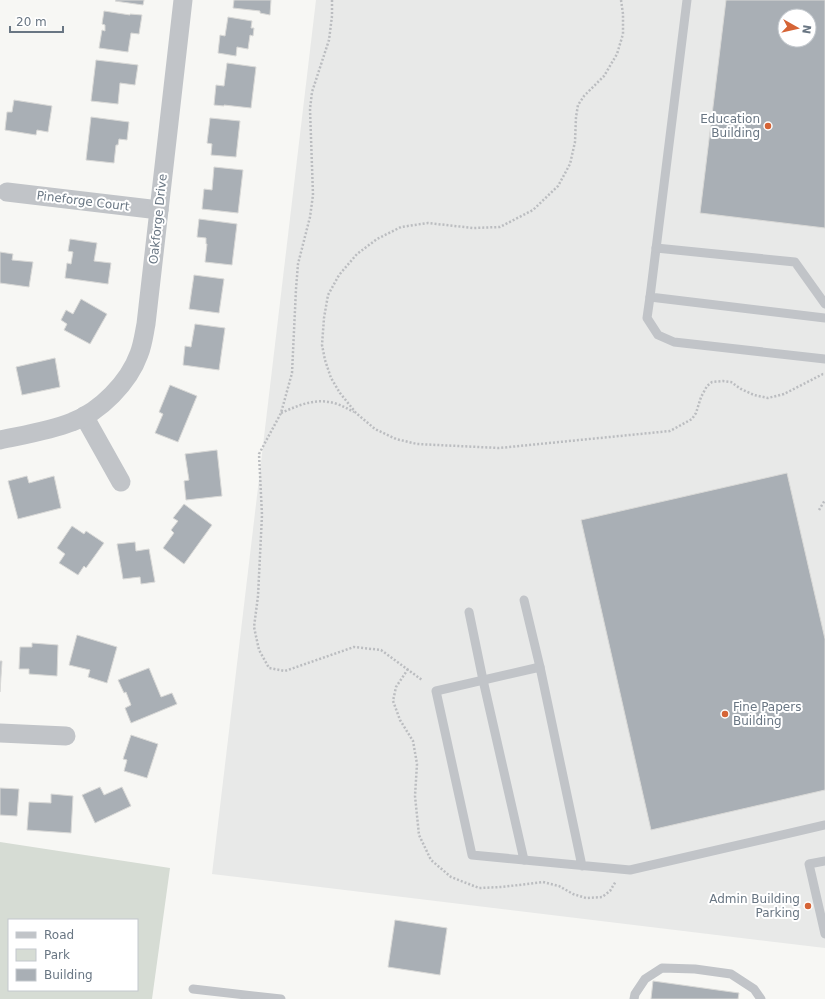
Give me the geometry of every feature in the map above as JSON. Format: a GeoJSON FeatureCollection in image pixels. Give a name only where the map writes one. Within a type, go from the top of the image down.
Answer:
{"type":"FeatureCollection","features":[{"type":"Feature","properties":{"kind":"street","name":"Oakforge Drive"},"geometry":{"type":"LineString","coordinates":[[0,440],[63,426],[99,407],[111,396],[131,370],[139,356],[146,324],[183,0]]}},
{"type":"Feature","properties":{"kind":"street","name":"Pineforge Court"},"geometry":{"type":"LineString","coordinates":[[6,192],[159,210]]}},
{"type":"Feature","properties":{"kind":"street"},"geometry":{"type":"LineString","coordinates":[[84,416],[121,482]]}},
{"type":"Feature","properties":{"kind":"street"},"geometry":{"type":"LineString","coordinates":[[0,733],[66,736]]}},
{"type":"Feature","properties":{"kind":"lane"},"geometry":{"type":"LineString","coordinates":[[687,0],[647,318],[658,335],[674,342],[825,359]]}},
{"type":"Feature","properties":{"kind":"lane"},"geometry":{"type":"LineString","coordinates":[[656,248],[795,262],[825,304]]}},
{"type":"Feature","properties":{"kind":"lane"},"geometry":{"type":"LineString","coordinates":[[650,297],[825,318]]}},
{"type":"Feature","properties":{"kind":"lane"},"geometry":{"type":"LineString","coordinates":[[524,600],[540,666],[582,866]]}},
{"type":"Feature","properties":{"kind":"lane"},"geometry":{"type":"LineString","coordinates":[[469,612],[482,680],[524,860]]}},
{"type":"Feature","properties":{"kind":"lane"},"geometry":{"type":"LineString","coordinates":[[540,666],[436,691],[472,856],[630,870],[825,825]]}},
{"type":"Feature","properties":{"kind":"lane"},"geometry":{"type":"LineString","coordinates":[[825,861],[809,864],[825,934]]}},
{"type":"Feature","properties":{"kind":"lane"},"geometry":{"type":"LineString","coordinates":[[634,999],[635,994],[644,979],[662,968],[695,968],[730,974],[754,989],[761,999]]}},
{"type":"Feature","properties":{"kind":"lane"},"geometry":{"type":"LineString","coordinates":[[193,989],[281,999]]}},
{"type":"Feature","properties":{"kind":"path"},"geometry":{"type":"LineString","coordinates":[[332,0],[329,40],[312,92],[310,109],[313,196],[310,217],[298,264],[292,373],[281,413],[259,454],[262,515],[258,596],[254,627],[259,650],[269,668],[284,671],[354,647],[381,650],[422,680]]}},
{"type":"Feature","properties":{"kind":"path"},"geometry":{"type":"LineString","coordinates":[[621,0],[623,34],[617,54],[604,76],[584,96],[578,106],[575,142],[570,164],[558,186],[533,210],[500,227],[473,228],[428,223],[401,227],[377,239],[357,254],[339,275],[328,295],[322,344],[331,378],[340,393],[356,413],[375,429],[396,438],[417,444],[498,448],[670,431],[692,419],[696,414],[701,397],[707,386],[712,382],[723,380],[731,382],[754,395],[768,398],[784,394],[825,374]]}},
{"type":"Feature","properties":{"kind":"path"},"geometry":{"type":"LineString","coordinates":[[281,413],[300,404],[323,401],[337,404],[356,413]]}},
{"type":"Feature","properties":{"kind":"path"},"geometry":{"type":"LineString","coordinates":[[819,510],[825,500]]}},
{"type":"Feature","properties":{"kind":"shaded area"},"geometry":{"type":"Polygon","coordinates":[[[316,0],[825,0],[825,948],[212,874],[316,0]]]}},
{"type":"Feature","properties":{"kind":"green space"},"geometry":{"type":"Polygon","coordinates":[[[0,842],[170,868],[152,999],[0,999],[0,842]]]}},
{"type":"Feature","properties":{"kind":"building"},"geometry":{"type":"Polygon","coordinates":[[[144,0],[143,5],[115,1],[144,0]]]}},
{"type":"Feature","properties":{"kind":"building"},"geometry":{"type":"Polygon","coordinates":[[[234,0],[271,0],[270,15],[260,13],[260,11],[233,8],[234,0]]]}},
{"type":"Feature","properties":{"kind":"building","name":"Education Building"},"geometry":{"type":"Polygon","coordinates":[[[726,0],[825,0],[825,228],[700,213],[726,0]]]}},
{"type":"Feature","properties":{"kind":"building"},"geometry":{"type":"Polygon","coordinates":[[[104,11],[130,15],[142,15],[139,34],[131,33],[128,52],[99,48],[102,30],[105,31],[105,25],[102,24],[104,11]]]}},
{"type":"Feature","properties":{"kind":"building"},"geometry":{"type":"Polygon","coordinates":[[[228,17],[252,21],[251,28],[254,28],[253,36],[250,35],[248,49],[237,47],[236,56],[218,53],[220,35],[225,36],[228,17]]]}},
{"type":"Feature","properties":{"kind":"building"},"geometry":{"type":"Polygon","coordinates":[[[96,60],[138,65],[135,85],[120,83],[118,104],[91,101],[96,60]]]}},
{"type":"Feature","properties":{"kind":"building"},"geometry":{"type":"Polygon","coordinates":[[[227,63],[256,67],[251,108],[214,105],[216,85],[224,86],[227,63]]]}},
{"type":"Feature","properties":{"kind":"building"},"geometry":{"type":"Polygon","coordinates":[[[14,100],[52,106],[48,132],[37,130],[36,135],[5,130],[7,112],[12,112],[14,100]]]}},
{"type":"Feature","properties":{"kind":"building"},"geometry":{"type":"Polygon","coordinates":[[[91,117],[129,122],[127,140],[119,139],[118,145],[116,145],[114,163],[86,160],[91,117]]]}},
{"type":"Feature","properties":{"kind":"building"},"geometry":{"type":"Polygon","coordinates":[[[210,118],[240,121],[236,157],[211,155],[212,144],[207,143],[210,118]]]}},
{"type":"Feature","properties":{"kind":"building"},"geometry":{"type":"Polygon","coordinates":[[[214,167],[243,170],[238,213],[202,209],[204,189],[212,190],[214,167]]]}},
{"type":"Feature","properties":{"kind":"building"},"geometry":{"type":"Polygon","coordinates":[[[199,219],[237,224],[232,265],[205,262],[207,244],[206,238],[197,237],[199,219]]]}},
{"type":"Feature","properties":{"kind":"building"},"geometry":{"type":"Polygon","coordinates":[[[70,239],[97,243],[94,261],[111,263],[108,284],[65,278],[67,263],[71,264],[73,252],[68,251],[70,239]]]}},
{"type":"Feature","properties":{"kind":"building"},"geometry":{"type":"Polygon","coordinates":[[[0,252],[13,254],[12,260],[33,262],[29,287],[0,283],[0,252]]]}},
{"type":"Feature","properties":{"kind":"building"},"geometry":{"type":"Polygon","coordinates":[[[194,275],[224,279],[219,313],[189,309],[194,275]]]}},
{"type":"Feature","properties":{"kind":"building"},"geometry":{"type":"Polygon","coordinates":[[[81,299],[107,314],[90,344],[64,330],[67,324],[61,320],[66,310],[73,314],[81,299]]]}},
{"type":"Feature","properties":{"kind":"building"},"geometry":{"type":"Polygon","coordinates":[[[195,324],[225,328],[219,370],[183,365],[185,346],[191,347],[195,324]]]}},
{"type":"Feature","properties":{"kind":"building"},"geometry":{"type":"Polygon","coordinates":[[[55,358],[60,387],[22,395],[16,367],[55,358]]]}},
{"type":"Feature","properties":{"kind":"building"},"geometry":{"type":"Polygon","coordinates":[[[170,385],[197,396],[178,442],[155,433],[163,414],[159,412],[170,385]]]}},
{"type":"Feature","properties":{"kind":"building"},"geometry":{"type":"Polygon","coordinates":[[[217,450],[222,496],[186,500],[184,481],[189,480],[185,454],[217,450]]]}},
{"type":"Feature","properties":{"kind":"building","name":"Fine Papers Building"},"geometry":{"type":"Polygon","coordinates":[[[787,473],[825,639],[825,790],[651,830],[581,520],[787,473]]]}},
{"type":"Feature","properties":{"kind":"building"},"geometry":{"type":"Polygon","coordinates":[[[27,476],[29,483],[54,476],[61,508],[18,519],[8,481],[27,476]]]}},
{"type":"Feature","properties":{"kind":"building"},"geometry":{"type":"Polygon","coordinates":[[[184,504],[212,525],[184,564],[163,548],[174,533],[171,530],[178,521],[173,518],[184,504]]]}},
{"type":"Feature","properties":{"kind":"building"},"geometry":{"type":"Polygon","coordinates":[[[72,526],[84,534],[86,531],[104,543],[86,568],[84,566],[78,575],[59,563],[65,554],[57,548],[72,526]]]}},
{"type":"Feature","properties":{"kind":"building"},"geometry":{"type":"Polygon","coordinates":[[[135,542],[136,551],[149,549],[155,582],[141,584],[140,577],[123,579],[117,544],[135,542]]]}},
{"type":"Feature","properties":{"kind":"building"},"geometry":{"type":"Polygon","coordinates":[[[77,635],[117,647],[107,683],[88,677],[90,670],[69,665],[77,635]]]}},
{"type":"Feature","properties":{"kind":"building"},"geometry":{"type":"Polygon","coordinates":[[[32,643],[58,645],[57,676],[29,674],[29,669],[19,669],[20,647],[32,647],[32,643]]]}},
{"type":"Feature","properties":{"kind":"building"},"geometry":{"type":"Polygon","coordinates":[[[0,661],[2,661],[0,692],[0,661]]]}},
{"type":"Feature","properties":{"kind":"building"},"geometry":{"type":"Polygon","coordinates":[[[149,668],[161,697],[172,693],[177,704],[131,723],[125,708],[131,705],[126,692],[124,693],[118,680],[149,668]]]}},
{"type":"Feature","properties":{"kind":"building"},"geometry":{"type":"Polygon","coordinates":[[[131,735],[158,744],[147,778],[124,771],[127,760],[123,759],[131,735]]]}},
{"type":"Feature","properties":{"kind":"building"},"geometry":{"type":"Polygon","coordinates":[[[100,787],[104,795],[122,787],[131,806],[95,823],[82,795],[100,787]]]}},
{"type":"Feature","properties":{"kind":"building"},"geometry":{"type":"Polygon","coordinates":[[[0,788],[19,789],[17,816],[0,815],[0,788]]]}},
{"type":"Feature","properties":{"kind":"building"},"geometry":{"type":"Polygon","coordinates":[[[51,794],[73,796],[71,833],[27,830],[29,802],[51,803],[51,794]]]}},
{"type":"Feature","properties":{"kind":"building"},"geometry":{"type":"Polygon","coordinates":[[[395,920],[447,928],[440,975],[388,967],[395,920]]]}},
{"type":"Feature","properties":{"kind":"building"},"geometry":{"type":"Polygon","coordinates":[[[653,981],[739,993],[738,999],[651,999],[653,981]]]}},
{"type":"Feature","properties":{"kind":"place","name":"Education Building"},"geometry":{"type":"Point","coordinates":[768,126]}},
{"type":"Feature","properties":{"kind":"place","name":"Fine Papers Building"},"geometry":{"type":"Point","coordinates":[725,714]}},
{"type":"Feature","properties":{"kind":"place","name":"Admin Building Parking"},"geometry":{"type":"Point","coordinates":[808,906]}}]}
